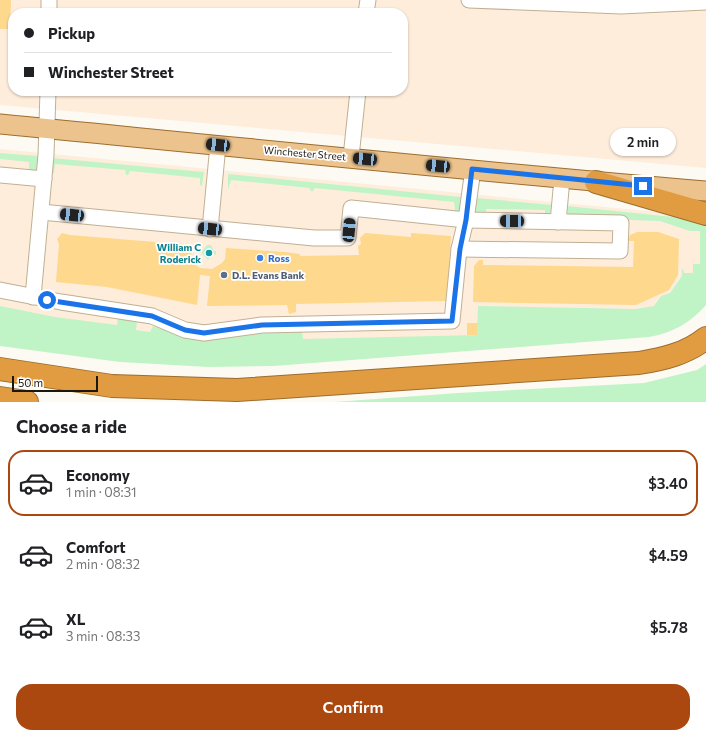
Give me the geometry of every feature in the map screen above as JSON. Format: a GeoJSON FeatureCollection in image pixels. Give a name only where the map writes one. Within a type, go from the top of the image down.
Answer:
{"type":"FeatureCollection","features":[{"type":"Feature","properties":{"kind":"highway"},"geometry":{"type":"LineString","coordinates":[[596,182],[706,214]]}},
{"type":"Feature","properties":{"kind":"highway"},"geometry":{"type":"LineString","coordinates":[[0,369],[112,386],[237,390],[639,363],[664,359],[675,355],[696,346],[706,338]]}},
{"type":"Feature","properties":{"kind":"highway"},"geometry":{"type":"LineString","coordinates":[[0,398],[27,402]]}},
{"type":"Feature","properties":{"kind":"main road","name":"Winchester Street"},"geometry":{"type":"LineString","coordinates":[[0,124],[351,157],[562,179],[706,191]]}},
{"type":"Feature","properties":{"kind":"lane"},"geometry":{"type":"LineString","coordinates":[[469,0],[621,3],[706,2]]}},
{"type":"Feature","properties":{"kind":"lane"},"geometry":{"type":"LineString","coordinates":[[33,297],[44,179],[48,96]]}},
{"type":"Feature","properties":{"kind":"lane"},"geometry":{"type":"LineString","coordinates":[[351,157],[357,96]]}},
{"type":"Feature","properties":{"kind":"lane"},"geometry":{"type":"LineString","coordinates":[[210,229],[218,145]]}},
{"type":"Feature","properties":{"kind":"lane"},"geometry":{"type":"LineString","coordinates":[[0,290],[33,297],[152,316],[185,330],[204,333],[262,325],[452,321],[460,249],[466,220],[472,169]]}},
{"type":"Feature","properties":{"kind":"lane"},"geometry":{"type":"LineString","coordinates":[[0,175],[44,179]]}},
{"type":"Feature","properties":{"kind":"lane"},"geometry":{"type":"LineString","coordinates":[[558,222],[562,179]]}},
{"type":"Feature","properties":{"kind":"lane"},"geometry":{"type":"LineString","coordinates":[[41,212],[314,238],[348,238],[351,208],[466,220],[621,223],[620,251],[460,249]]}},
{"type":"Feature","properties":{"kind":"shaded area"},"geometry":{"type":"Polygon","coordinates":[[[0,0],[706,0],[706,168],[0,105],[0,0]]]}},
{"type":"Feature","properties":{"kind":"shaded area"},"geometry":{"type":"Polygon","coordinates":[[[0,149],[679,214],[702,218],[706,266],[669,306],[478,323],[477,335],[464,339],[203,343],[0,313],[0,149]]]}},
{"type":"Feature","properties":{"kind":"green space"},"geometry":{"type":"Polygon","coordinates":[[[0,153],[38,156],[36,170],[29,170],[29,162],[0,159],[0,153]]]}},
{"type":"Feature","properties":{"kind":"green space"},"geometry":{"type":"Polygon","coordinates":[[[52,158],[204,172],[202,186],[200,185],[200,178],[130,171],[128,175],[126,175],[125,170],[55,164],[54,173],[52,173],[52,158]]]}},
{"type":"Feature","properties":{"kind":"green space"},"geometry":{"type":"Polygon","coordinates":[[[228,174],[461,197],[460,211],[455,211],[454,202],[315,188],[312,192],[309,188],[231,180],[228,190],[228,174]]]}},
{"type":"Feature","properties":{"kind":"green space"},"geometry":{"type":"Polygon","coordinates":[[[477,198],[552,205],[549,215],[545,216],[545,210],[486,209],[486,213],[476,213],[477,198]]]}},
{"type":"Feature","properties":{"kind":"green space"},"geometry":{"type":"Polygon","coordinates":[[[567,206],[683,218],[706,223],[706,305],[694,317],[673,330],[649,337],[274,366],[208,367],[120,362],[0,346],[0,306],[55,317],[117,325],[118,317],[137,321],[136,330],[150,332],[153,326],[175,333],[210,339],[300,330],[302,331],[303,339],[477,335],[478,306],[635,309],[654,306],[661,296],[670,293],[682,276],[682,269],[684,273],[693,273],[693,264],[700,264],[700,231],[690,231],[660,221],[630,220],[627,217],[577,217],[568,214],[567,206]]]}},
{"type":"Feature","properties":{"kind":"green space"},"geometry":{"type":"Polygon","coordinates":[[[207,245],[211,245],[214,251],[216,251],[216,255],[214,254],[208,260],[201,252],[207,245]]]}},
{"type":"Feature","properties":{"kind":"green space"},"geometry":{"type":"Polygon","coordinates":[[[706,364],[706,402],[334,402],[458,393],[644,383],[697,370],[706,364]]]}},
{"type":"Feature","properties":{"kind":"building"},"geometry":{"type":"Polygon","coordinates":[[[0,0],[11,0],[11,8],[8,8],[8,29],[0,29],[0,0]]]}},
{"type":"Feature","properties":{"kind":"building"},"geometry":{"type":"Polygon","coordinates":[[[637,232],[658,232],[679,239],[678,275],[669,290],[636,305],[473,302],[474,266],[479,260],[483,260],[483,265],[633,267],[634,241],[628,241],[630,235],[637,232]]]}},
{"type":"Feature","properties":{"kind":"building"},"geometry":{"type":"Polygon","coordinates":[[[62,233],[70,235],[192,245],[191,256],[196,265],[200,268],[212,269],[222,263],[225,259],[226,248],[285,252],[300,254],[300,256],[359,255],[358,246],[361,244],[360,238],[365,233],[411,237],[411,233],[451,236],[447,301],[296,304],[296,312],[289,314],[287,305],[207,306],[210,276],[200,275],[197,305],[107,287],[56,282],[59,244],[57,239],[62,233]]]}},
{"type":"Feature","properties":{"kind":"building"},"geometry":{"type":"Polygon","coordinates":[[[467,323],[478,323],[477,335],[467,335],[467,323]]]}},
{"type":"Feature","properties":{"kind":"place","name":"William C Roderick"},"geometry":{"type":"Point","coordinates":[209,253]}},
{"type":"Feature","properties":{"kind":"place","name":"Ross"},"geometry":{"type":"Point","coordinates":[260,258]}},
{"type":"Feature","properties":{"kind":"place","name":"D.L. Evans Bank"},"geometry":{"type":"Point","coordinates":[224,275]}},
{"type":"Feature","properties":{"kind":"route"},"geometry":{"type":"LineString","coordinates":[[47,300],[102,307],[152,316],[185,330],[204,333],[262,325],[452,321],[460,249],[470,196],[472,169],[643,186]]}}]}
